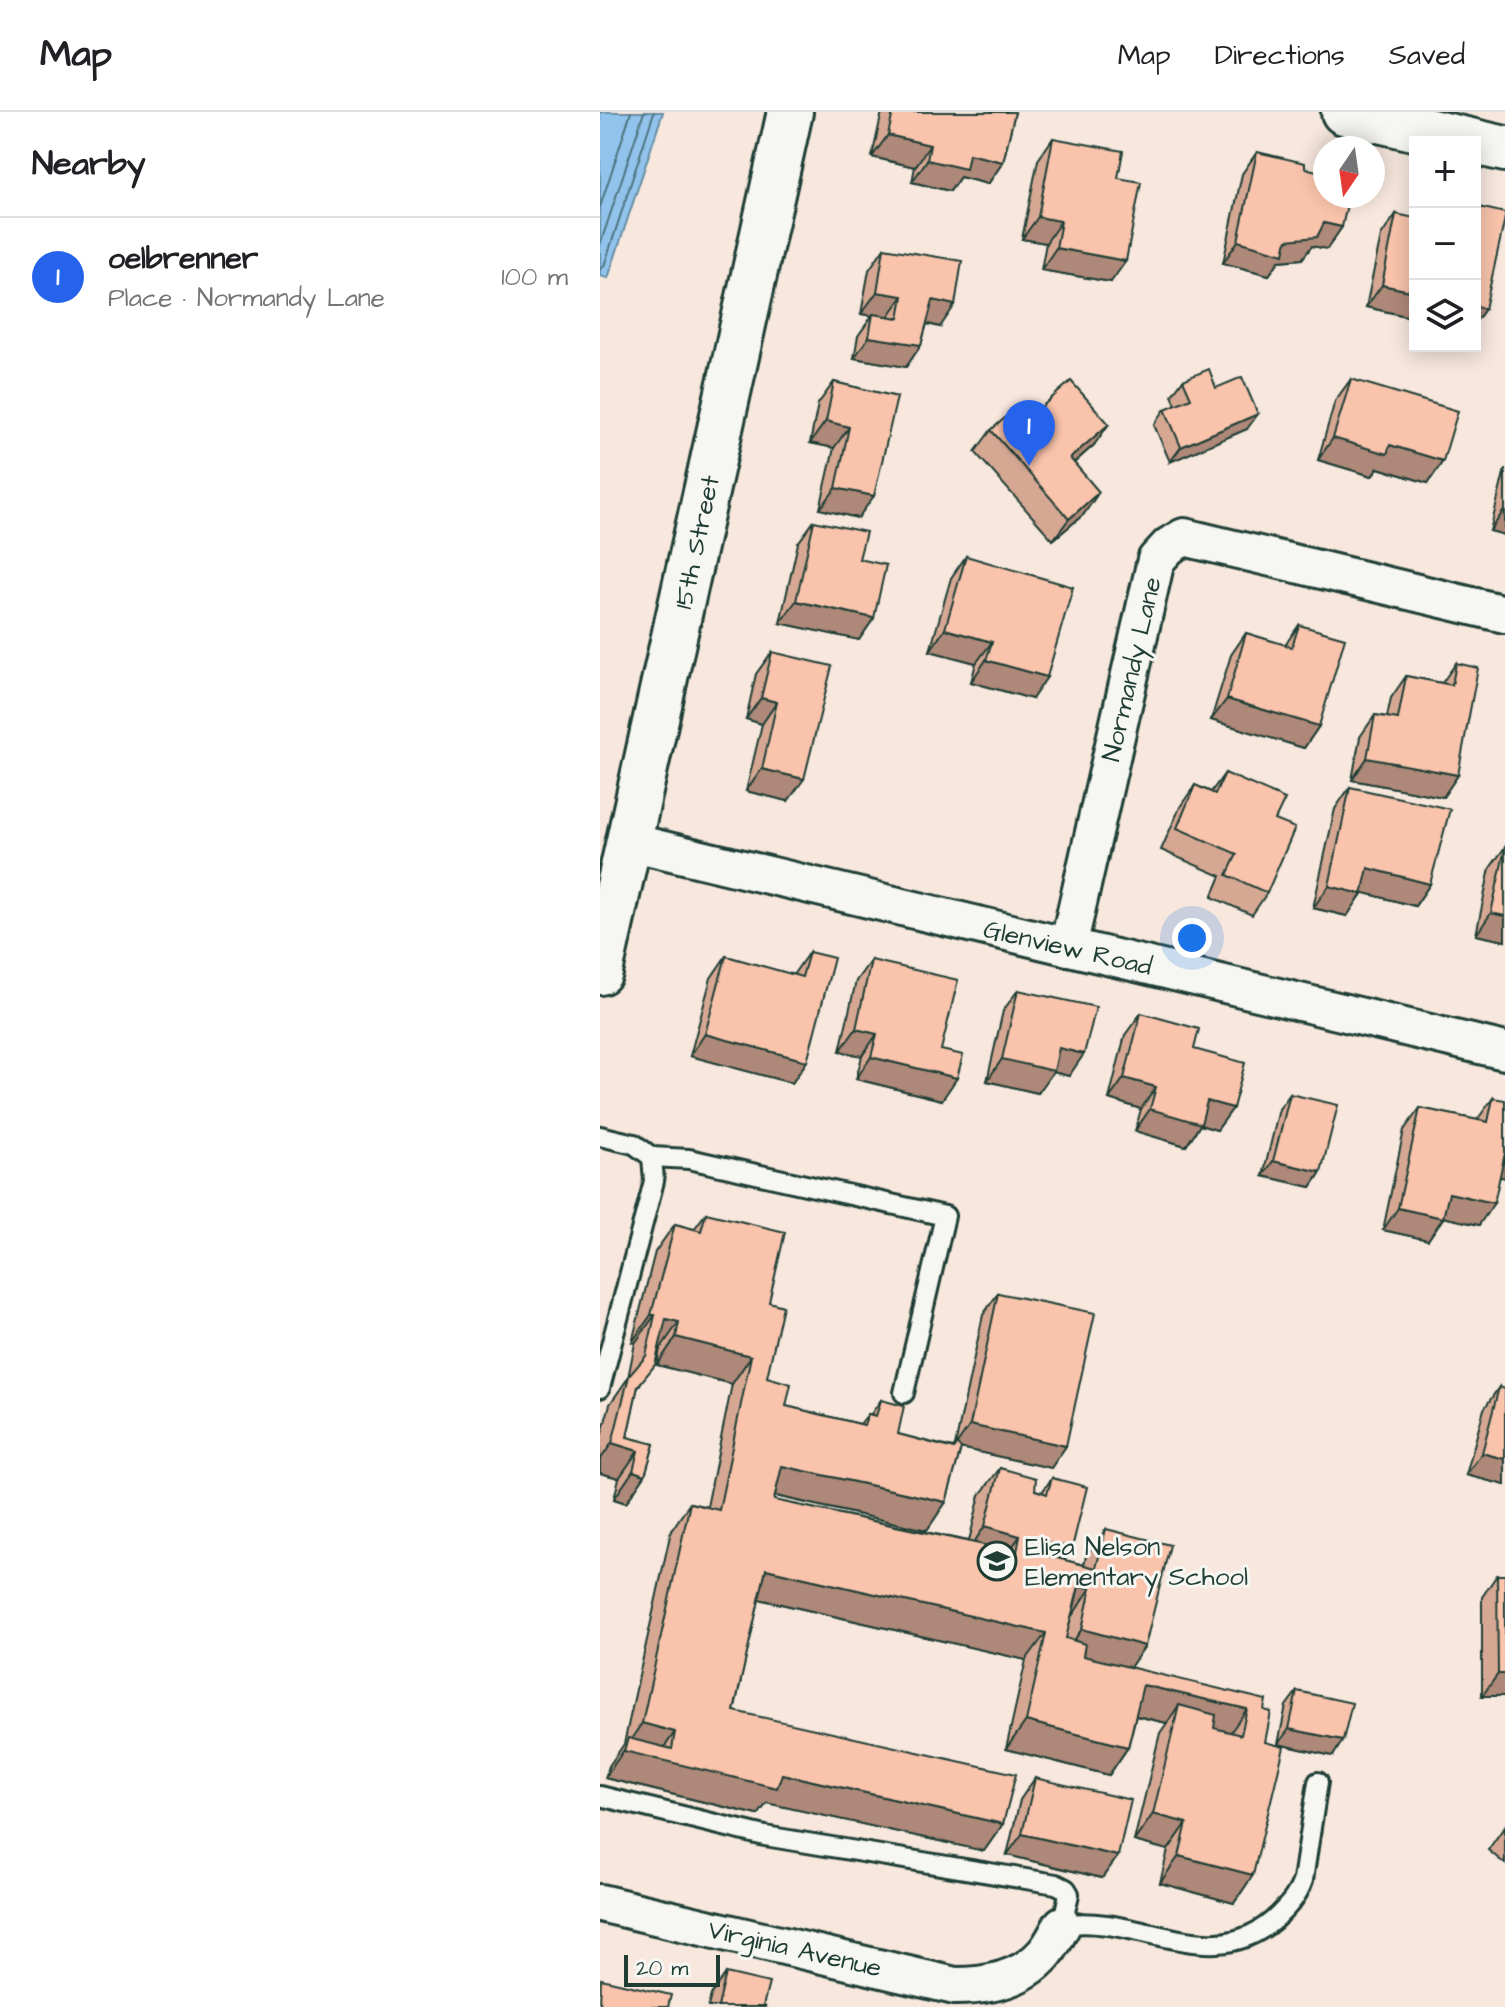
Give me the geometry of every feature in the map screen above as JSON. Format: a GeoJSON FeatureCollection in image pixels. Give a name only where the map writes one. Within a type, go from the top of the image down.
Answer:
{"type":"FeatureCollection","features":[{"type":"Feature","properties":{"kind":"street","name":"15th Street"},"geometry":{"type":"LineString","coordinates":[[600,972],[790,112]]}},
{"type":"Feature","properties":{"kind":"street"},"geometry":{"type":"LineString","coordinates":[[1344,112],[1505,149]]}},
{"type":"Feature","properties":{"kind":"street","name":"Normandy Lane"},"geometry":{"type":"LineString","coordinates":[[1068,947],[1156,560],[1169,546],[1184,537],[1505,614]]}},
{"type":"Feature","properties":{"kind":"street","name":"Glenview Road"},"geometry":{"type":"LineString","coordinates":[[630,842],[1505,1051]]}},
{"type":"Feature","properties":{"kind":"street","name":"Virginia Avenue"},"geometry":{"type":"LineString","coordinates":[[600,1903],[955,1986],[983,1986],[1017,1973],[1046,1952],[1062,1925]]}},
{"type":"Feature","properties":{"kind":"lane"},"geometry":{"type":"LineString","coordinates":[[600,1136],[634,1144],[652,1157],[689,1159],[945,1216],[904,1393]]}},
{"type":"Feature","properties":{"kind":"lane"},"geometry":{"type":"LineString","coordinates":[[600,1388],[654,1181],[652,1157]]}},
{"type":"Feature","properties":{"kind":"lane"},"geometry":{"type":"LineString","coordinates":[[600,1796],[765,1836],[1056,1884],[1069,1894],[1062,1925],[1098,1922],[1219,1945],[1250,1937],[1269,1925],[1299,1891],[1318,1782]]}},
{"type":"Feature","properties":{"kind":"water"},"geometry":{"type":"Polygon","coordinates":[[[600,112],[663,112],[608,278],[600,276],[600,112]]]}},
{"type":"Feature","properties":{"kind":"building"},"geometry":{"type":"Polygon","coordinates":[[[893,112],[1015,112],[1003,162],[969,154],[966,169],[927,160],[930,145],[888,135],[893,112]]]}},
{"type":"Feature","properties":{"kind":"building"},"geometry":{"type":"Polygon","coordinates":[[[1053,138],[1123,151],[1118,178],[1141,182],[1126,261],[1056,248],[1061,221],[1038,217],[1053,138]]]}},
{"type":"Feature","properties":{"kind":"building"},"geometry":{"type":"Polygon","coordinates":[[[1257,152],[1305,163],[1305,168],[1313,170],[1313,208],[1346,208],[1342,227],[1324,223],[1317,237],[1287,240],[1284,254],[1238,241],[1257,152]]]}},
{"type":"Feature","properties":{"kind":"building"},"geometry":{"type":"Polygon","coordinates":[[[1481,207],[1505,213],[1485,309],[1481,308],[1481,207]]]}},
{"type":"Feature","properties":{"kind":"building"},"geometry":{"type":"Polygon","coordinates":[[[1396,214],[1409,217],[1409,291],[1382,285],[1396,214]]]}},
{"type":"Feature","properties":{"kind":"building"},"geometry":{"type":"Polygon","coordinates":[[[884,248],[962,261],[955,305],[933,300],[921,345],[869,337],[873,314],[899,318],[903,296],[877,292],[884,248]]]}},
{"type":"Feature","properties":{"kind":"building"},"geometry":{"type":"Polygon","coordinates":[[[1209,369],[1216,388],[1242,377],[1258,414],[1181,447],[1165,409],[1191,398],[1183,380],[1209,369]]]}},
{"type":"Feature","properties":{"kind":"building"},"geometry":{"type":"Polygon","coordinates":[[[1351,379],[1458,411],[1443,461],[1390,445],[1387,454],[1333,438],[1351,379]]]}},
{"type":"Feature","properties":{"kind":"building"},"geometry":{"type":"Polygon","coordinates":[[[1071,381],[1109,424],[1070,458],[1099,492],[1069,519],[991,430],[1021,404],[1031,416],[1071,381]]]}},
{"type":"Feature","properties":{"kind":"building"},"geometry":{"type":"Polygon","coordinates":[[[834,382],[897,397],[874,496],[836,488],[849,427],[826,421],[834,382]]]}},
{"type":"Feature","properties":{"kind":"building"},"geometry":{"type":"Polygon","coordinates":[[[814,521],[866,532],[859,559],[886,565],[874,618],[796,601],[814,521]]]}},
{"type":"Feature","properties":{"kind":"building"},"geometry":{"type":"Polygon","coordinates":[[[966,556],[1073,587],[1047,677],[986,660],[992,642],[945,629],[966,556]]]}},
{"type":"Feature","properties":{"kind":"building"},"geometry":{"type":"Polygon","coordinates":[[[1299,625],[1345,638],[1319,726],[1227,699],[1246,633],[1292,647],[1299,625]]]}},
{"type":"Feature","properties":{"kind":"building"},"geometry":{"type":"Polygon","coordinates":[[[772,652],[832,666],[804,779],[762,769],[777,702],[761,698],[772,652]]]}},
{"type":"Feature","properties":{"kind":"building"},"geometry":{"type":"Polygon","coordinates":[[[1456,663],[1478,668],[1458,775],[1367,758],[1375,715],[1398,719],[1406,676],[1452,685],[1456,663]]]}},
{"type":"Feature","properties":{"kind":"building"},"geometry":{"type":"Polygon","coordinates":[[[1225,773],[1285,799],[1275,820],[1295,828],[1267,893],[1227,875],[1237,854],[1177,828],[1195,785],[1215,794],[1225,773]]]}},
{"type":"Feature","properties":{"kind":"building"},"geometry":{"type":"Polygon","coordinates":[[[1350,787],[1450,809],[1430,884],[1368,868],[1362,894],[1329,886],[1350,787]]]}},
{"type":"Feature","properties":{"kind":"building"},"geometry":{"type":"Polygon","coordinates":[[[1505,849],[1505,916],[1491,913],[1505,849]]]}},
{"type":"Feature","properties":{"kind":"building"},"geometry":{"type":"Polygon","coordinates":[[[809,952],[834,958],[807,1061],[705,1034],[726,956],[802,977],[809,952]]]}},
{"type":"Feature","properties":{"kind":"building"},"geometry":{"type":"Polygon","coordinates":[[[871,960],[958,980],[941,1050],[963,1055],[957,1078],[871,1057],[877,1034],[856,1029],[871,960]]]}},
{"type":"Feature","properties":{"kind":"building"},"geometry":{"type":"Polygon","coordinates":[[[1018,990],[1096,1007],[1084,1054],[1059,1048],[1054,1071],[1002,1059],[1018,990]]]}},
{"type":"Feature","properties":{"kind":"building"},"geometry":{"type":"Polygon","coordinates":[[[1141,1013],[1199,1029],[1194,1049],[1245,1063],[1233,1108],[1207,1101],[1201,1124],[1150,1109],[1156,1087],[1124,1078],[1141,1013]]]}},
{"type":"Feature","properties":{"kind":"building"},"geometry":{"type":"Polygon","coordinates":[[[1290,1094],[1338,1105],[1321,1172],[1273,1161],[1290,1094]]]}},
{"type":"Feature","properties":{"kind":"building"},"geometry":{"type":"Polygon","coordinates":[[[1493,1098],[1505,1100],[1505,1153],[1494,1203],[1449,1193],[1443,1218],[1398,1208],[1420,1108],[1488,1122],[1493,1098]]]}},
{"type":"Feature","properties":{"kind":"building"},"geometry":{"type":"Polygon","coordinates":[[[706,1213],[785,1232],[769,1302],[783,1306],[767,1377],[791,1384],[786,1406],[864,1425],[868,1414],[876,1416],[881,1400],[904,1406],[898,1434],[954,1449],[956,1444],[961,1448],[946,1502],[782,1466],[774,1500],[1017,1552],[1020,1536],[985,1526],[1000,1468],[1036,1478],[1035,1490],[1047,1494],[1052,1478],[1087,1487],[1072,1548],[1039,1541],[1037,1553],[1096,1568],[1106,1529],[1170,1545],[1145,1646],[1082,1629],[1091,1588],[1079,1586],[1066,1638],[1085,1644],[1083,1656],[1266,1700],[1264,1710],[1271,1712],[1265,1742],[1284,1747],[1253,1875],[1179,1856],[1187,1823],[1153,1814],[1179,1705],[1216,1715],[1214,1728],[1241,1735],[1247,1709],[1143,1685],[1128,1747],[1026,1721],[1046,1633],[766,1569],[734,1711],[1016,1774],[1003,1824],[782,1774],[777,1788],[624,1751],[628,1738],[672,1749],[675,1732],[642,1723],[690,1503],[719,1510],[751,1356],[676,1337],[679,1322],[666,1319],[655,1365],[638,1386],[627,1437],[654,1444],[645,1475],[633,1471],[638,1451],[612,1443],[629,1376],[646,1356],[655,1315],[651,1315],[675,1224],[701,1231],[706,1213]]]}},
{"type":"Feature","properties":{"kind":"building"},"geometry":{"type":"Polygon","coordinates":[[[998,1293],[1095,1313],[1066,1446],[970,1425],[998,1293]]]}},
{"type":"Feature","properties":{"kind":"building"},"geometry":{"type":"Polygon","coordinates":[[[1499,1387],[1505,1389],[1505,1459],[1482,1453],[1499,1387]]]}},
{"type":"Feature","properties":{"kind":"building"},"geometry":{"type":"Polygon","coordinates":[[[1497,1575],[1505,1575],[1505,1674],[1498,1674],[1497,1575]]]}},
{"type":"Feature","properties":{"kind":"building"},"geometry":{"type":"Polygon","coordinates":[[[1297,1691],[1352,1703],[1343,1740],[1289,1729],[1297,1691]]]}},
{"type":"Feature","properties":{"kind":"building"},"geometry":{"type":"Polygon","coordinates":[[[1035,1778],[1131,1800],[1118,1856],[1022,1834],[1035,1778]]]}},
{"type":"Feature","properties":{"kind":"building"},"geometry":{"type":"Polygon","coordinates":[[[726,1973],[769,1983],[763,2006],[766,2007],[718,2007],[726,1973]]]}},
{"type":"Feature","properties":{"kind":"building"},"geometry":{"type":"Polygon","coordinates":[[[601,1979],[671,1995],[668,2007],[600,2007],[601,1979]]]}},
{"type":"Feature","properties":{"kind":"place","name":"oelbrenner"},"geometry":{"type":"Point","coordinates":[1029,466]}},
{"type":"Feature","properties":{"kind":"place","name":"Elisa Nelson Elementary School"},"geometry":{"type":"Point","coordinates":[997,1561]}}]}
